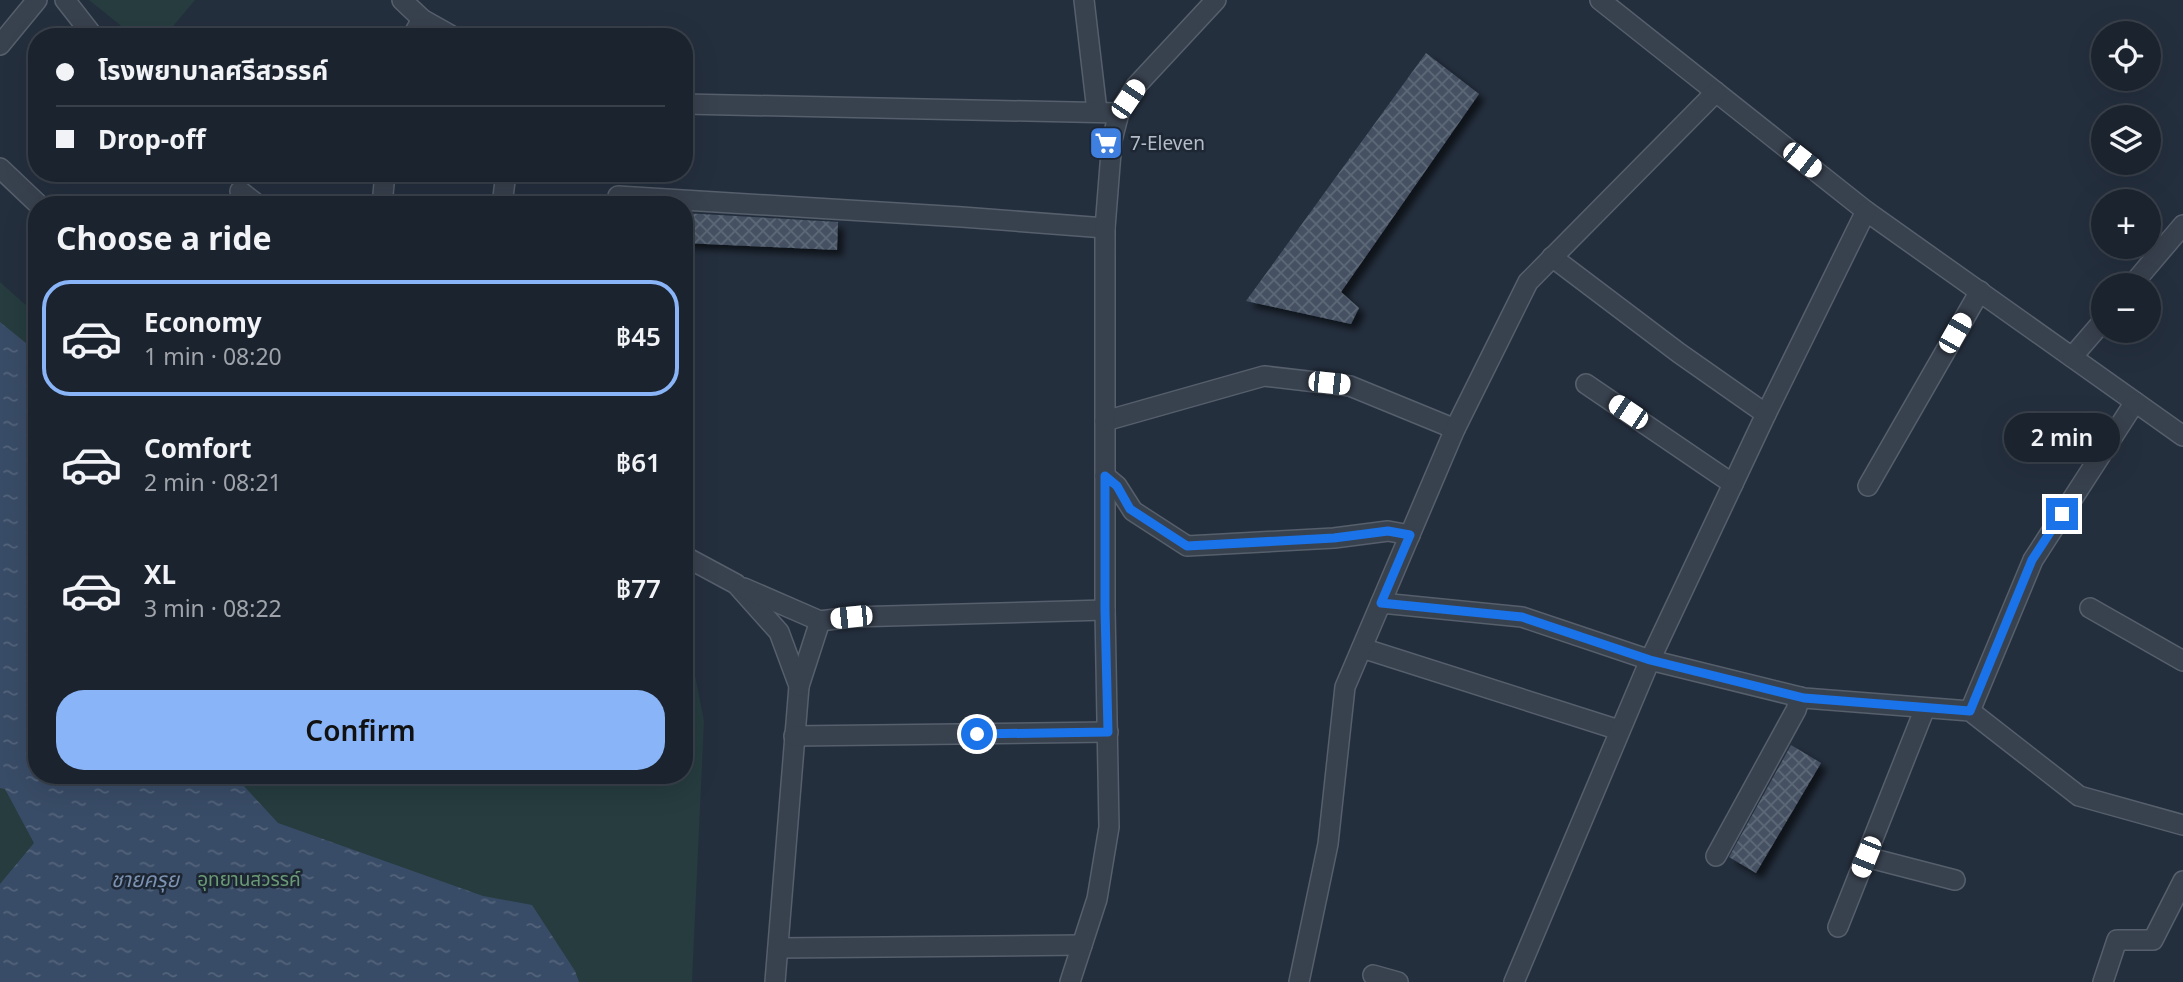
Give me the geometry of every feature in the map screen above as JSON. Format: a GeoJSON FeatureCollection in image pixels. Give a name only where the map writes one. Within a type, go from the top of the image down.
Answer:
{"type":"FeatureCollection","features":[{"type":"Feature","properties":{"kind":"street"},"geometry":{"type":"LineString","coordinates":[[0,45],[37,0]]}},
{"type":"Feature","properties":{"kind":"street"},"geometry":{"type":"LineString","coordinates":[[65,0],[87,28]]}},
{"type":"Feature","properties":{"kind":"street"},"geometry":{"type":"LineString","coordinates":[[402,0],[422,19],[438,28]]}},
{"type":"Feature","properties":{"kind":"street"},"geometry":{"type":"LineString","coordinates":[[1084,0],[1097,111]]}},
{"type":"Feature","properties":{"kind":"street"},"geometry":{"type":"LineString","coordinates":[[1070,982],[1097,900],[1109,827],[1105,610],[1105,228],[1112,140],[1119,113],[1136,86],[1216,0]]}},
{"type":"Feature","properties":{"kind":"street"},"geometry":{"type":"LineString","coordinates":[[1600,0],[1867,211],[2183,436]]}},
{"type":"Feature","properties":{"kind":"street"},"geometry":{"type":"LineString","coordinates":[[417,28],[422,19]]}},
{"type":"Feature","properties":{"kind":"street"},"geometry":{"type":"LineString","coordinates":[[1299,982],[1328,844],[1345,687],[1455,429],[1528,282],[1716,92]]}},
{"type":"Feature","properties":{"kind":"street"},"geometry":{"type":"LineString","coordinates":[[693,104],[1119,113]]}},
{"type":"Feature","properties":{"kind":"street"},"geometry":{"type":"LineString","coordinates":[[0,168],[30,196]]}},
{"type":"Feature","properties":{"kind":"street"},"geometry":{"type":"LineString","coordinates":[[240,191],[246,196]]}},
{"type":"Feature","properties":{"kind":"street"},"geometry":{"type":"LineString","coordinates":[[693,201],[1105,228]]}},
{"type":"Feature","properties":{"kind":"street"},"geometry":{"type":"LineString","coordinates":[[1514,982],[1650,660],[1766,414],[1867,211]]}},
{"type":"Feature","properties":{"kind":"street"},"geometry":{"type":"LineString","coordinates":[[2142,273],[2183,225]]}},
{"type":"Feature","properties":{"kind":"street"},"geometry":{"type":"LineString","coordinates":[[1552,257],[1679,353],[1766,414]]}},
{"type":"Feature","properties":{"kind":"street"},"geometry":{"type":"LineString","coordinates":[[1868,486],[1980,292]]}},
{"type":"Feature","properties":{"kind":"street"},"geometry":{"type":"LineString","coordinates":[[2072,357],[2091,335]]}},
{"type":"Feature","properties":{"kind":"street"},"geometry":{"type":"LineString","coordinates":[[1105,421],[1264,376],[1350,386],[1455,429]]}},
{"type":"Feature","properties":{"kind":"street"},"geometry":{"type":"LineString","coordinates":[[1586,384],[1733,484]]}},
{"type":"Feature","properties":{"kind":"street"},"geometry":{"type":"LineString","coordinates":[[1970,711],[2032,560],[2135,402]]}},
{"type":"Feature","properties":{"kind":"street"},"geometry":{"type":"LineString","coordinates":[[1105,476],[1117,486],[1130,509],[1187,546],[1334,538],[1388,531],[1410,535]]}},
{"type":"Feature","properties":{"kind":"street"},"geometry":{"type":"LineString","coordinates":[[693,561],[736,584],[820,621],[851,617],[1105,610]]}},
{"type":"Feature","properties":{"kind":"street"},"geometry":{"type":"LineString","coordinates":[[736,584],[779,632],[799,686]]}},
{"type":"Feature","properties":{"kind":"street"},"geometry":{"type":"LineString","coordinates":[[1381,603],[1522,617],[1650,660],[1800,698],[1970,711],[2079,796],[2183,825]]}},
{"type":"Feature","properties":{"kind":"street"},"geometry":{"type":"LineString","coordinates":[[2090,608],[2183,661]]}},
{"type":"Feature","properties":{"kind":"street"},"geometry":{"type":"LineString","coordinates":[[775,982],[799,686],[820,621]]}},
{"type":"Feature","properties":{"kind":"street"},"geometry":{"type":"LineString","coordinates":[[1362,648],[1619,730]]}},
{"type":"Feature","properties":{"kind":"street"},"geometry":{"type":"LineString","coordinates":[[1716,856],[1796,710],[1800,698]]}},
{"type":"Feature","properties":{"kind":"street"},"geometry":{"type":"LineString","coordinates":[[1838,926],[1925,708]]}},
{"type":"Feature","properties":{"kind":"street"},"geometry":{"type":"LineString","coordinates":[[794,736],[1108,732]]}},
{"type":"Feature","properties":{"kind":"street"},"geometry":{"type":"LineString","coordinates":[[1866,857],[1955,880]]}},
{"type":"Feature","properties":{"kind":"street"},"geometry":{"type":"LineString","coordinates":[[2103,982],[2117,940],[2153,940],[2183,881]]}},
{"type":"Feature","properties":{"kind":"street"},"geometry":{"type":"LineString","coordinates":[[778,948],[1082,945]]}},
{"type":"Feature","properties":{"kind":"street"},"geometry":{"type":"LineString","coordinates":[[1373,975],[1398,982]]}},
{"type":"Feature","properties":{"kind":"green space"},"geometry":{"type":"Polygon","coordinates":[[[89,0],[195,0],[172,28],[124,28],[89,0]]]}},
{"type":"Feature","properties":{"kind":"green space","name":"ชายครุย"},"geometry":{"type":"Polygon","coordinates":[[[0,282],[28,307],[28,784],[693,784],[694,670],[704,721],[692,982],[0,982],[0,282]]]}},
{"type":"Feature","properties":{"kind":"water","name":"ชายครุย"},"geometry":{"type":"Polygon","coordinates":[[[0,322],[28,345],[28,784],[242,784],[278,823],[483,896],[532,905],[575,971],[579,982],[0,982],[0,884],[34,843],[5,789],[0,788],[0,322]]]}},
{"type":"Feature","properties":{"kind":"building"},"geometry":{"type":"Polygon","coordinates":[[[1426,53],[1479,94],[1341,292],[1359,308],[1351,324],[1246,301],[1426,53]]]}},
{"type":"Feature","properties":{"kind":"building"},"geometry":{"type":"Polygon","coordinates":[[[693,214],[838,222],[837,250],[693,243],[693,214]]]}},
{"type":"Feature","properties":{"kind":"building"},"geometry":{"type":"Polygon","coordinates":[[[1791,745],[1821,763],[1756,873],[1729,857],[1791,745]]]}},
{"type":"Feature","properties":{"kind":"place","name":"7-Eleven"},"geometry":{"type":"Point","coordinates":[1106,143]}},
{"type":"Feature","properties":{"kind":"route"},"geometry":{"type":"LineString","coordinates":[[977,734],[1108,732],[1105,476],[1114,482],[1130,509],[1187,546],[1334,538],[1388,531],[1410,535],[1381,603],[1522,617],[1650,660],[1804,698],[1970,711],[2032,560],[2062,514]]}},
{"type":"Feature","properties":{"kind":"park label","name":"อุทยานสวรรค์"},"geometry":{"type":"Point","coordinates":[249,879]}}]}
